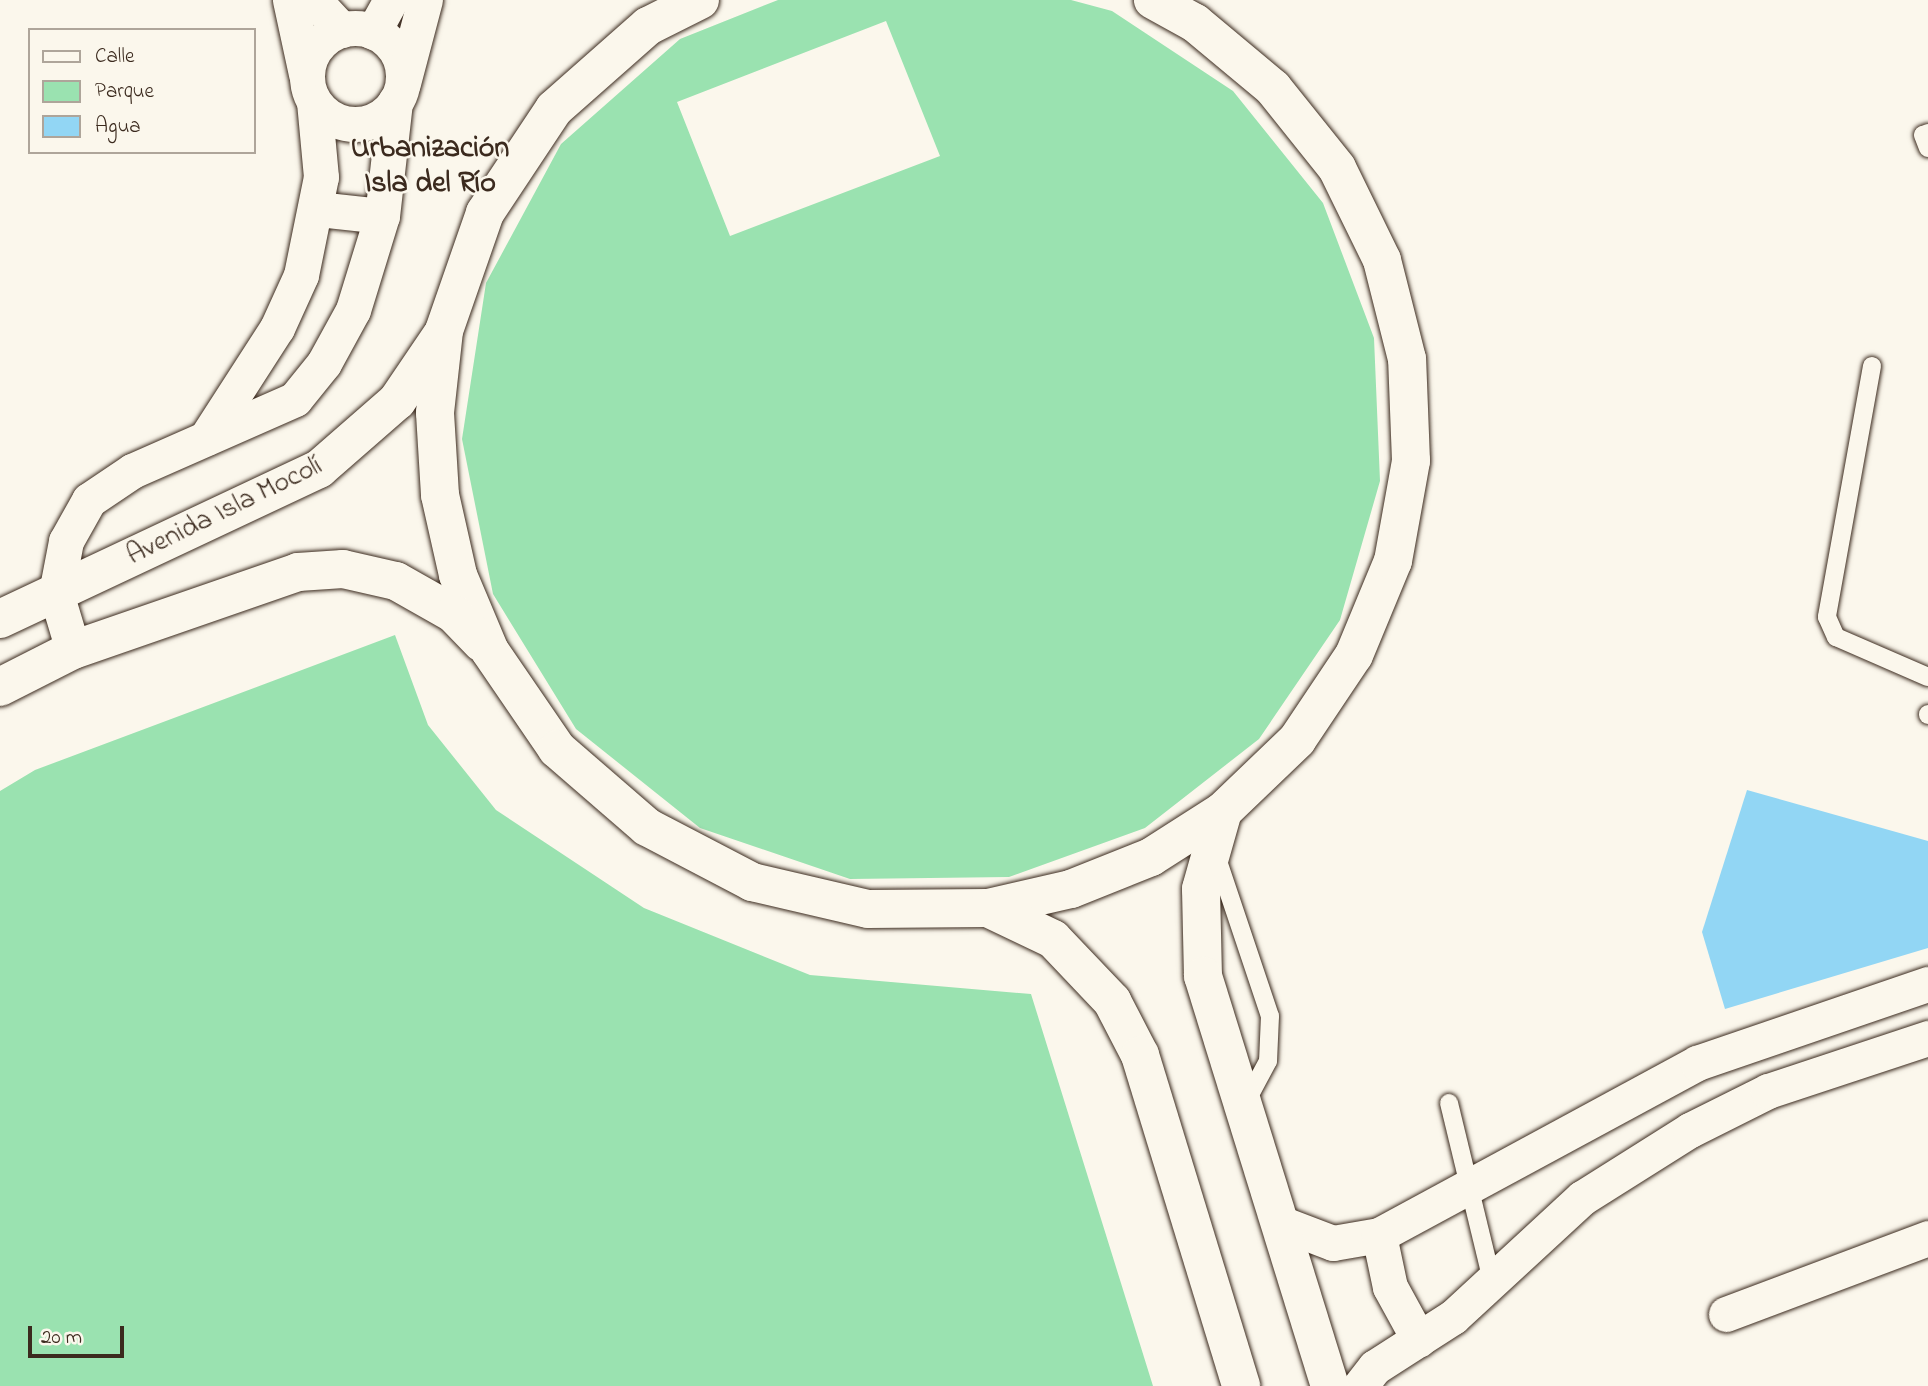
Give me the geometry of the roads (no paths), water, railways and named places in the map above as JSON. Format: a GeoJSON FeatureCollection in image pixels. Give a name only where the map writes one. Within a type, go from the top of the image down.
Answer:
{"type":"FeatureCollection","features":[{"type":"Feature","properties":{"kind":"street"},"geometry":{"type":"LineString","coordinates":[[206,438],[277,328],[301,275],[318,209],[310,88],[290,0]]}},
{"type":"Feature","properties":{"kind":"street"},"geometry":{"type":"LineString","coordinates":[[310,88],[353,124],[369,122],[399,94],[397,54],[314,0]]}},
{"type":"Feature","properties":{"kind":"street"},"geometry":{"type":"LineString","coordinates":[[310,88],[317,47],[358,31],[391,0]]}},
{"type":"Feature","properties":{"kind":"street"},"geometry":{"type":"LineString","coordinates":[[74,650],[56,593],[66,541],[89,500],[132,471],[295,399],[324,363],[353,310],[382,216],[399,94],[425,0]]}},
{"type":"Feature","properties":{"kind":"street"},"geometry":{"type":"LineString","coordinates":[[490,651],[458,575],[440,495],[435,413],[444,331],[485,213],[554,109],[648,26],[700,0]]}},
{"type":"Feature","properties":{"kind":"street"},"geometry":{"type":"LineString","coordinates":[[0,687],[74,650],[231,590],[298,572],[343,569],[396,581],[454,614],[490,651],[557,748],[646,827],[752,882],[868,909],[988,908],[1071,890],[1151,857],[1217,825],[1297,740],[1354,655],[1393,561],[1411,461],[1407,359],[1389,285],[1337,168],[1273,88],[1187,11],[1153,0]]}},
{"type":"Feature","properties":{"kind":"street"},"geometry":{"type":"LineString","coordinates":[[318,209],[382,216]]}},
{"type":"Feature","properties":{"kind":"street","name":"Avenida Isla Mocolí"},"geometry":{"type":"LineString","coordinates":[[0,619],[319,469],[367,434],[397,401],[444,331]]}},
{"type":"Feature","properties":{"kind":"street"},"geometry":{"type":"LineString","coordinates":[[1217,825],[1201,889],[1203,976],[1330,1386]]}},
{"type":"Feature","properties":{"kind":"street"},"geometry":{"type":"LineString","coordinates":[[988,908],[1053,939],[1112,1002],[1140,1055],[1241,1386]]}},
{"type":"Feature","properties":{"kind":"street"},"geometry":{"type":"LineString","coordinates":[[1278,1222],[1333,1243],[1379,1235],[1474,1187],[1697,1063],[1928,984]]}},
{"type":"Feature","properties":{"kind":"street"},"geometry":{"type":"LineString","coordinates":[[1360,1386],[1375,1367],[1419,1340],[1492,1281],[1582,1198],[1690,1130],[1768,1091],[1928,1038]]}},
{"type":"Feature","properties":{"kind":"street"},"geometry":{"type":"LineString","coordinates":[[1379,1235],[1390,1286],[1419,1340]]}},
{"type":"Feature","properties":{"kind":"street"},"geometry":{"type":"LineString","coordinates":[[1726,1314],[1928,1238]]}},
{"type":"Feature","properties":{"kind":"lane"},"geometry":{"type":"LineString","coordinates":[[1928,133],[1928,148]]}},
{"type":"Feature","properties":{"kind":"lane"},"geometry":{"type":"LineString","coordinates":[[1872,366],[1827,617],[1836,637],[1928,677]]}},
{"type":"Feature","properties":{"kind":"lane"},"geometry":{"type":"LineString","coordinates":[[1217,825],[1270,1016],[1268,1061],[1242,1109]]}},
{"type":"Feature","properties":{"kind":"lane"},"geometry":{"type":"LineString","coordinates":[[1449,1103],[1474,1187],[1492,1281]]}},
{"type":"Feature","properties":{"kind":"water"},"geometry":{"type":"Polygon","coordinates":[[[1747,790],[1928,841],[1928,948],[1725,1009],[1702,932],[1747,790]]]}},
{"type":"Feature","properties":{"kind":"district","name":"Urbanización Isla del Río"},"geometry":{"type":"Point","coordinates":[430,166]}}]}
